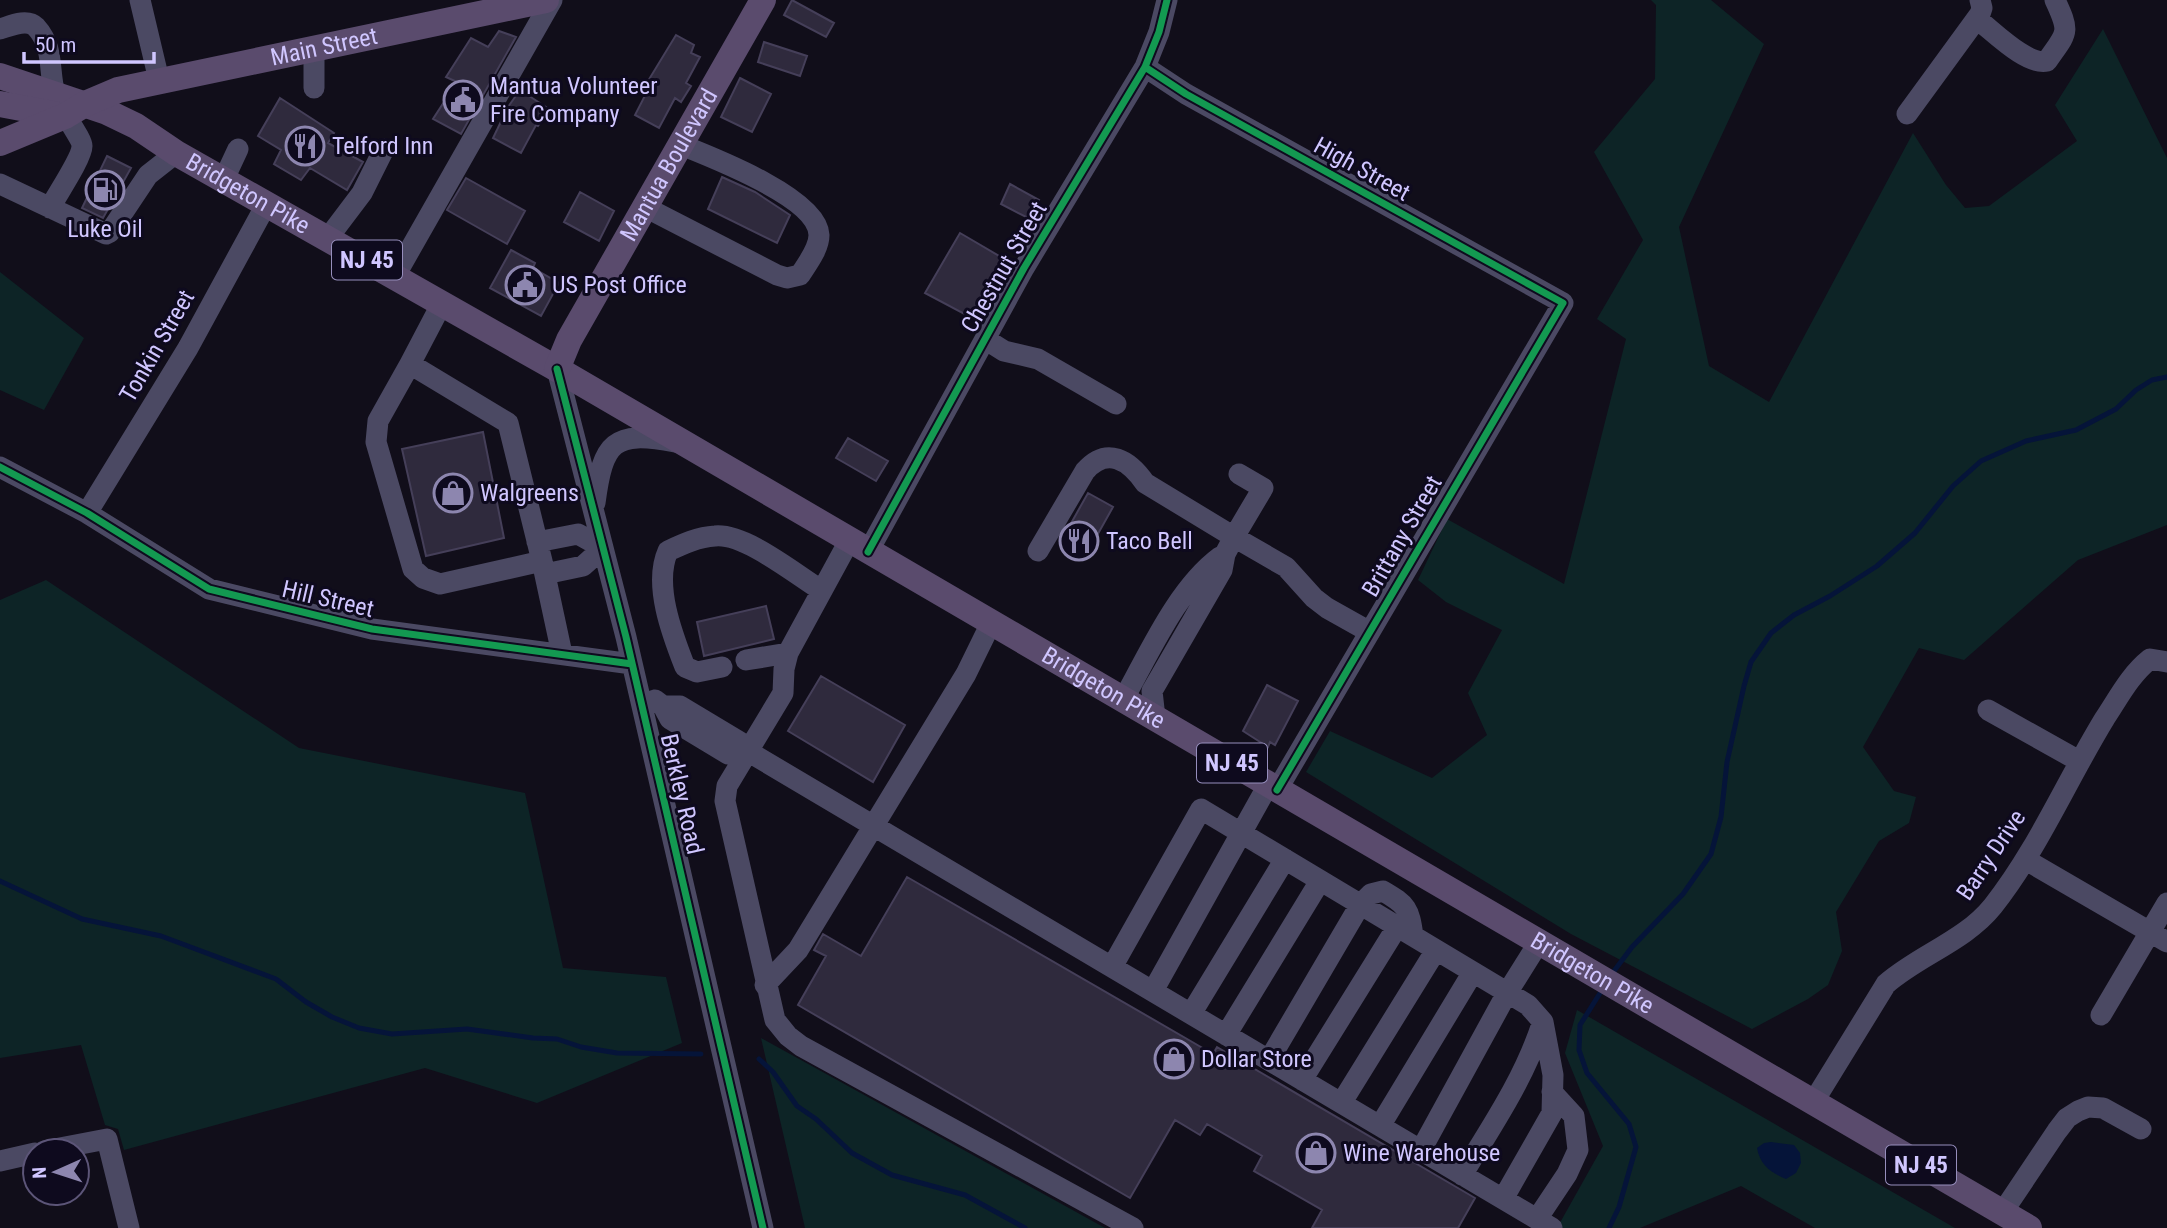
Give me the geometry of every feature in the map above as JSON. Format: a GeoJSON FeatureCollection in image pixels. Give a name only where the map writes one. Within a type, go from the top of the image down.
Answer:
{"type":"FeatureCollection","features":[{"type":"Feature","properties":{"kind":"main road","name":"Main Street"},"geometry":{"type":"LineString","coordinates":[[0,142],[68,104],[118,90],[314,48],[466,8],[546,0]]}},
{"type":"Feature","properties":{"kind":"main road","name":"Mantua Boulevard"},"geometry":{"type":"LineString","coordinates":[[557,369],[569,340],[763,0]]}},
{"type":"Feature","properties":{"kind":"main road","name":"NJ 45"},"geometry":{"type":"LineString","coordinates":[[0,76],[68,104]]}},
{"type":"Feature","properties":{"kind":"main road","name":"NJ 45"},"geometry":{"type":"LineString","coordinates":[[0,104],[68,104]]}},
{"type":"Feature","properties":{"kind":"main road","name":"Bridgeton Pike"},"geometry":{"type":"LineString","coordinates":[[68,104],[176,152],[395,276],[2029,1228]]}},
{"type":"Feature","properties":{"kind":"street"},"geometry":{"type":"LineString","coordinates":[[140,0],[159,80]]}},
{"type":"Feature","properties":{"kind":"street"},"geometry":{"type":"LineString","coordinates":[[395,276],[552,0]]}},
{"type":"Feature","properties":{"kind":"street","name":"Chestnut Street"},"geometry":{"type":"LineString","coordinates":[[1133,1228],[801,1046],[788,1036],[775,1020],[765,985],[725,801],[727,786],[783,693],[788,653],[821,590],[858,546],[985,339],[1024,268],[1145,67],[1160,32],[1167,0]]}},
{"type":"Feature","properties":{"kind":"street"},"geometry":{"type":"LineString","coordinates":[[1907,114],[1979,10],[2029,59],[2039,63],[2047,61],[2066,32],[2067,24],[2055,0]]}},
{"type":"Feature","properties":{"kind":"street"},"geometry":{"type":"LineString","coordinates":[[0,29],[24,23],[30,23],[37,28],[51,55],[82,146],[50,208]]}},
{"type":"Feature","properties":{"kind":"street"},"geometry":{"type":"LineString","coordinates":[[314,48],[314,88]]}},
{"type":"Feature","properties":{"kind":"street","name":"High Street"},"geometry":{"type":"LineString","coordinates":[[1145,67],[1186,94],[1563,303]]}},
{"type":"Feature","properties":{"kind":"street"},"geometry":{"type":"LineString","coordinates":[[645,207],[777,275],[787,278],[800,275],[817,245],[819,234],[810,217],[799,205],[746,171],[681,145]]}},
{"type":"Feature","properties":{"kind":"street"},"geometry":{"type":"LineString","coordinates":[[224,178],[238,149]]}},
{"type":"Feature","properties":{"kind":"street"},"geometry":{"type":"LineString","coordinates":[[328,238],[362,193],[384,149]]}},
{"type":"Feature","properties":{"kind":"street"},"geometry":{"type":"LineString","coordinates":[[0,184],[106,234],[148,175],[176,152]]}},
{"type":"Feature","properties":{"kind":"street","name":"Tonkin Street"},"geometry":{"type":"LineString","coordinates":[[87,513],[188,348],[267,204]]}},
{"type":"Feature","properties":{"kind":"street"},"geometry":{"type":"LineString","coordinates":[[442,303],[378,422],[376,442],[413,569],[432,583],[440,584],[542,559],[578,534],[603,548],[583,566],[542,559]]}},
{"type":"Feature","properties":{"kind":"street","name":"Brittany Street"},"geometry":{"type":"LineString","coordinates":[[1153,992],[1241,833],[1273,787],[1368,631],[1563,303]]}},
{"type":"Feature","properties":{"kind":"street"},"geometry":{"type":"LineString","coordinates":[[985,339],[1004,351],[1038,359],[1116,404]]}},
{"type":"Feature","properties":{"kind":"street"},"geometry":{"type":"LineString","coordinates":[[410,364],[508,423],[542,559],[562,654]]}},
{"type":"Feature","properties":{"kind":"street","name":"Berkley Road"},"geometry":{"type":"LineString","coordinates":[[557,369],[638,688],[762,1228]]}},
{"type":"Feature","properties":{"kind":"street"},"geometry":{"type":"LineString","coordinates":[[594,512],[601,468],[606,455],[618,442],[644,436],[681,443]]}},
{"type":"Feature","properties":{"kind":"street"},"geometry":{"type":"LineString","coordinates":[[1042,553],[1093,462],[1103,457],[1115,458],[1136,470],[1150,486],[1230,545],[1286,567],[1314,598],[1368,631]]}},
{"type":"Feature","properties":{"kind":"street","name":"Hill Street"},"geometry":{"type":"LineString","coordinates":[[0,467],[87,513],[209,589],[221,593],[372,629],[632,664]]}},
{"type":"Feature","properties":{"kind":"street"},"geometry":{"type":"LineString","coordinates":[[1155,718],[1152,691],[1222,570],[1230,545],[1263,488],[1239,474]]}},
{"type":"Feature","properties":{"kind":"street"},"geometry":{"type":"LineString","coordinates":[[722,667],[697,672],[685,667],[677,648],[662,586],[662,571],[668,551],[705,538],[731,538],[752,547],[821,590]]}},
{"type":"Feature","properties":{"kind":"street"},"geometry":{"type":"LineString","coordinates":[[1123,700],[1174,611],[1205,571],[1230,545]]}},
{"type":"Feature","properties":{"kind":"street"},"geometry":{"type":"LineString","coordinates":[[765,985],[798,950],[871,826],[966,674],[991,623]]}},
{"type":"Feature","properties":{"kind":"street"},"geometry":{"type":"LineString","coordinates":[[746,660],[788,653]]}},
{"type":"Feature","properties":{"kind":"street","name":"Barry Drive"},"geometry":{"type":"LineString","coordinates":[[1814,1101],[1886,985],[1900,972],[1920,962],[1971,927],[1992,907],[2026,860],[2079,761],[2135,671],[2150,659],[2167,662]]}},
{"type":"Feature","properties":{"kind":"street"},"geometry":{"type":"LineString","coordinates":[[638,688],[663,706],[680,706],[740,742],[749,752],[871,826],[1503,1199],[1535,1223],[1567,1174],[1578,1150],[1574,1115],[1552,1092]]}},
{"type":"Feature","properties":{"kind":"street"},"geometry":{"type":"LineString","coordinates":[[1988,710],[2079,761]]}},
{"type":"Feature","properties":{"kind":"street"},"geometry":{"type":"LineString","coordinates":[[1112,967],[1201,809],[1528,1005],[1543,1022],[1553,1075],[1552,1113],[1503,1199]]}},
{"type":"Feature","properties":{"kind":"street"},"geometry":{"type":"LineString","coordinates":[[1191,1014],[1285,859]]}},
{"type":"Feature","properties":{"kind":"street"},"geometry":{"type":"LineString","coordinates":[[2026,860],[2158,937]]}},
{"type":"Feature","properties":{"kind":"street"},"geometry":{"type":"LineString","coordinates":[[1226,1035],[1321,881]]}},
{"type":"Feature","properties":{"kind":"street"},"geometry":{"type":"LineString","coordinates":[[2101,1015],[2158,937],[2167,903]]}},
{"type":"Feature","properties":{"kind":"street"},"geometry":{"type":"LineString","coordinates":[[1269,1060],[1360,905]]}},
{"type":"Feature","properties":{"kind":"street"},"geometry":{"type":"LineString","coordinates":[[1302,1080],[1405,931]]}},
{"type":"Feature","properties":{"kind":"street"},"geometry":{"type":"LineString","coordinates":[[1421,1150],[1507,993],[1539,942]]}},
{"type":"Feature","properties":{"kind":"street"},"geometry":{"type":"LineString","coordinates":[[1342,1102],[1436,950]]}},
{"type":"Feature","properties":{"kind":"street"},"geometry":{"type":"LineString","coordinates":[[1380,1126],[1473,972]]}},
{"type":"Feature","properties":{"kind":"street"},"geometry":{"type":"LineString","coordinates":[[1462,1175],[1526,1066],[1543,1022]]}},
{"type":"Feature","properties":{"kind":"street"},"geometry":{"type":"LineString","coordinates":[[2002,1213],[2057,1131],[2067,1118],[2077,1111],[2088,1107],[2104,1108],[2141,1129]]}},
{"type":"Feature","properties":{"kind":"street"},"geometry":{"type":"LineString","coordinates":[[91,1142],[107,1139],[129,1228]]}},
{"type":"Feature","properties":{"kind":"street"},"geometry":{"type":"LineString","coordinates":[[0,1161],[21,1156]]}},
{"type":"Feature","properties":{"kind":"green space"},"geometry":{"type":"Polygon","coordinates":[[[1651,0],[1711,0],[1764,44],[1679,227],[1709,366],[1769,402],[1913,133],[1946,185],[1965,208],[1989,206],[2077,141],[2055,105],[2103,29],[2167,158],[2167,525],[2078,560],[1964,660],[1919,648],[1863,747],[1894,791],[1916,797],[1909,823],[1879,841],[1836,912],[1842,951],[1828,985],[1752,1029],[1571,934],[1306,772],[1330,731],[1432,778],[1487,735],[1468,693],[1502,630],[1446,602],[1418,580],[1447,519],[1564,584],[1626,339],[1597,319],[1643,240],[1594,152],[1655,79],[1656,5],[1651,0]]]}},
{"type":"Feature","properties":{"kind":"green space"},"geometry":{"type":"Polygon","coordinates":[[[0,272],[84,338],[44,410],[0,390],[0,272]]]}},
{"type":"Feature","properties":{"kind":"green space"},"geometry":{"type":"Polygon","coordinates":[[[46,580],[299,748],[525,793],[563,968],[666,977],[682,1043],[537,1103],[425,1068],[124,1150],[118,1129],[105,1125],[81,1045],[0,1058],[0,600],[46,580]]]}},
{"type":"Feature","properties":{"kind":"green space"},"geometry":{"type":"Polygon","coordinates":[[[1577,1010],[1955,1228],[1815,1228],[1741,1186],[1640,1228],[1557,1228],[1603,1146],[1565,1053],[1577,1010]]]}},
{"type":"Feature","properties":{"kind":"green space"},"geometry":{"type":"Polygon","coordinates":[[[761,1038],[1105,1228],[805,1228],[761,1038]]]}},
{"type":"Feature","properties":{"kind":"water"},"geometry":{"type":"Polygon","coordinates":[[[1771,1142],[1794,1145],[1800,1153],[1801,1163],[1796,1173],[1786,1179],[1767,1168],[1758,1154],[1757,1148],[1771,1142]]]}},
{"type":"Feature","properties":{"kind":"building"},"geometry":{"type":"Polygon","coordinates":[[[792,0],[834,23],[826,37],[784,15],[792,0]]]}},
{"type":"Feature","properties":{"kind":"building","name":"Mantua Volunteer Fire Company"},"geometry":{"type":"Polygon","coordinates":[[[499,31],[516,37],[461,134],[433,119],[457,82],[446,77],[471,38],[488,47],[499,31]]]}},
{"type":"Feature","properties":{"kind":"building"},"geometry":{"type":"Polygon","coordinates":[[[676,35],[694,45],[691,53],[700,57],[686,83],[691,86],[681,102],[675,98],[659,128],[635,115],[651,84],[648,81],[676,35]]]}},
{"type":"Feature","properties":{"kind":"building"},"geometry":{"type":"Polygon","coordinates":[[[764,42],[807,56],[800,76],[758,62],[764,42]]]}},
{"type":"Feature","properties":{"kind":"building"},"geometry":{"type":"Polygon","coordinates":[[[740,78],[771,94],[752,132],[721,117],[740,78]]]}},
{"type":"Feature","properties":{"kind":"building"},"geometry":{"type":"Polygon","coordinates":[[[520,90],[549,109],[538,126],[536,125],[521,153],[493,138],[508,107],[520,90]]]}},
{"type":"Feature","properties":{"kind":"building","name":"Telford Inn"},"geometry":{"type":"Polygon","coordinates":[[[280,98],[334,133],[328,143],[363,162],[347,190],[310,168],[301,180],[274,164],[281,150],[258,136],[280,98]]]}},
{"type":"Feature","properties":{"kind":"building","name":"Luke Oil"},"geometry":{"type":"Polygon","coordinates":[[[107,156],[131,168],[103,218],[82,208],[107,156]]]}},
{"type":"Feature","properties":{"kind":"building"},"geometry":{"type":"Polygon","coordinates":[[[722,177],[755,192],[790,215],[777,243],[708,209],[722,177]]]}},
{"type":"Feature","properties":{"kind":"building"},"geometry":{"type":"Polygon","coordinates":[[[466,178],[525,211],[507,244],[447,210],[466,178]]]}},
{"type":"Feature","properties":{"kind":"building"},"geometry":{"type":"Polygon","coordinates":[[[1010,184],[1039,200],[1030,219],[1001,204],[1010,184]]]}},
{"type":"Feature","properties":{"kind":"building"},"geometry":{"type":"Polygon","coordinates":[[[580,192],[614,211],[599,241],[564,222],[580,192]]]}},
{"type":"Feature","properties":{"kind":"building"},"geometry":{"type":"Polygon","coordinates":[[[960,233],[1006,260],[994,279],[991,278],[970,317],[925,293],[960,233]]]}},
{"type":"Feature","properties":{"kind":"building","name":"US Post Office"},"geometry":{"type":"Polygon","coordinates":[[[511,250],[535,263],[533,268],[559,283],[541,316],[490,288],[511,250]]]}},
{"type":"Feature","properties":{"kind":"building","name":"Walgreens"},"geometry":{"type":"Polygon","coordinates":[[[483,432],[504,538],[426,556],[402,449],[483,432]]]}},
{"type":"Feature","properties":{"kind":"building"},"geometry":{"type":"Polygon","coordinates":[[[848,438],[888,461],[876,481],[836,458],[848,438]]]}},
{"type":"Feature","properties":{"kind":"building"},"geometry":{"type":"Polygon","coordinates":[[[1088,493],[1113,507],[1085,557],[1060,543],[1088,493]]]}},
{"type":"Feature","properties":{"kind":"building"},"geometry":{"type":"Polygon","coordinates":[[[766,606],[774,639],[704,656],[697,622],[766,606]]]}},
{"type":"Feature","properties":{"kind":"building"},"geometry":{"type":"Polygon","coordinates":[[[821,676],[905,725],[873,782],[788,731],[821,676]]]}},
{"type":"Feature","properties":{"kind":"building"},"geometry":{"type":"Polygon","coordinates":[[[1267,685],[1298,701],[1275,745],[1270,742],[1268,747],[1243,731],[1267,685]]]}},
{"type":"Feature","properties":{"kind":"building"},"geometry":{"type":"Polygon","coordinates":[[[907,877],[1213,1054],[1217,1047],[1475,1198],[1458,1228],[1312,1228],[1322,1210],[1254,1171],[1262,1156],[1207,1124],[1200,1135],[1175,1120],[1130,1198],[798,1005],[826,956],[814,950],[823,934],[861,956],[907,877]]]}},
{"type":"Feature","properties":{"kind":"waterway"},"geometry":{"type":"LineString","coordinates":[[1611,975],[1632,947],[1683,894],[1711,854],[1721,817],[1727,762],[1744,686],[1751,662],[1771,633],[1794,615],[1877,566],[1915,533],[1953,486],[1981,461],[2026,441],[2076,430],[2116,409],[2136,390],[2152,380],[2167,377]]}},
{"type":"Feature","properties":{"kind":"waterway"},"geometry":{"type":"LineString","coordinates":[[0,881],[82,919],[161,936],[276,979],[306,1002],[359,1028],[392,1034],[467,1029],[557,1039],[581,1047],[617,1053],[701,1054]]}},
{"type":"Feature","properties":{"kind":"waterway"},"geometry":{"type":"LineString","coordinates":[[1602,990],[1580,1025],[1579,1050],[1587,1073],[1629,1124],[1636,1147],[1619,1207],[1609,1228]]}},
{"type":"Feature","properties":{"kind":"waterway"},"geometry":{"type":"LineString","coordinates":[[759,1059],[773,1072],[797,1106],[816,1119],[852,1153],[892,1175],[965,1195],[1025,1228]]}},
{"type":"Feature","properties":{"kind":"cycle path"},"geometry":{"type":"LineString","coordinates":[[868,552],[1024,268],[1145,67],[1159,32],[1167,0]]}},
{"type":"Feature","properties":{"kind":"cycle path"},"geometry":{"type":"LineString","coordinates":[[1145,67],[1186,94],[1563,303],[1277,790]]}},
{"type":"Feature","properties":{"kind":"cycle path"},"geometry":{"type":"LineString","coordinates":[[557,369],[626,637],[763,1228]]}},
{"type":"Feature","properties":{"kind":"cycle path"},"geometry":{"type":"LineString","coordinates":[[0,467],[87,513],[209,589],[372,629],[632,664]]}},
{"type":"Feature","properties":{"kind":"place","name":"Mantua Volunteer Fire Company"},"geometry":{"type":"Point","coordinates":[463,100]}},
{"type":"Feature","properties":{"kind":"place","name":"Telford Inn"},"geometry":{"type":"Point","coordinates":[305,146]}},
{"type":"Feature","properties":{"kind":"place","name":"Luke Oil"},"geometry":{"type":"Point","coordinates":[105,190]}},
{"type":"Feature","properties":{"kind":"place","name":"US Post Office"},"geometry":{"type":"Point","coordinates":[525,285]}},
{"type":"Feature","properties":{"kind":"place","name":"Walgreens"},"geometry":{"type":"Point","coordinates":[453,493]}},
{"type":"Feature","properties":{"kind":"place","name":"Taco Bell"},"geometry":{"type":"Point","coordinates":[1079,541]}},
{"type":"Feature","properties":{"kind":"place","name":"Dollar Store"},"geometry":{"type":"Point","coordinates":[1174,1059]}},
{"type":"Feature","properties":{"kind":"place","name":"Wine Warehouse"},"geometry":{"type":"Point","coordinates":[1316,1153]}}]}
